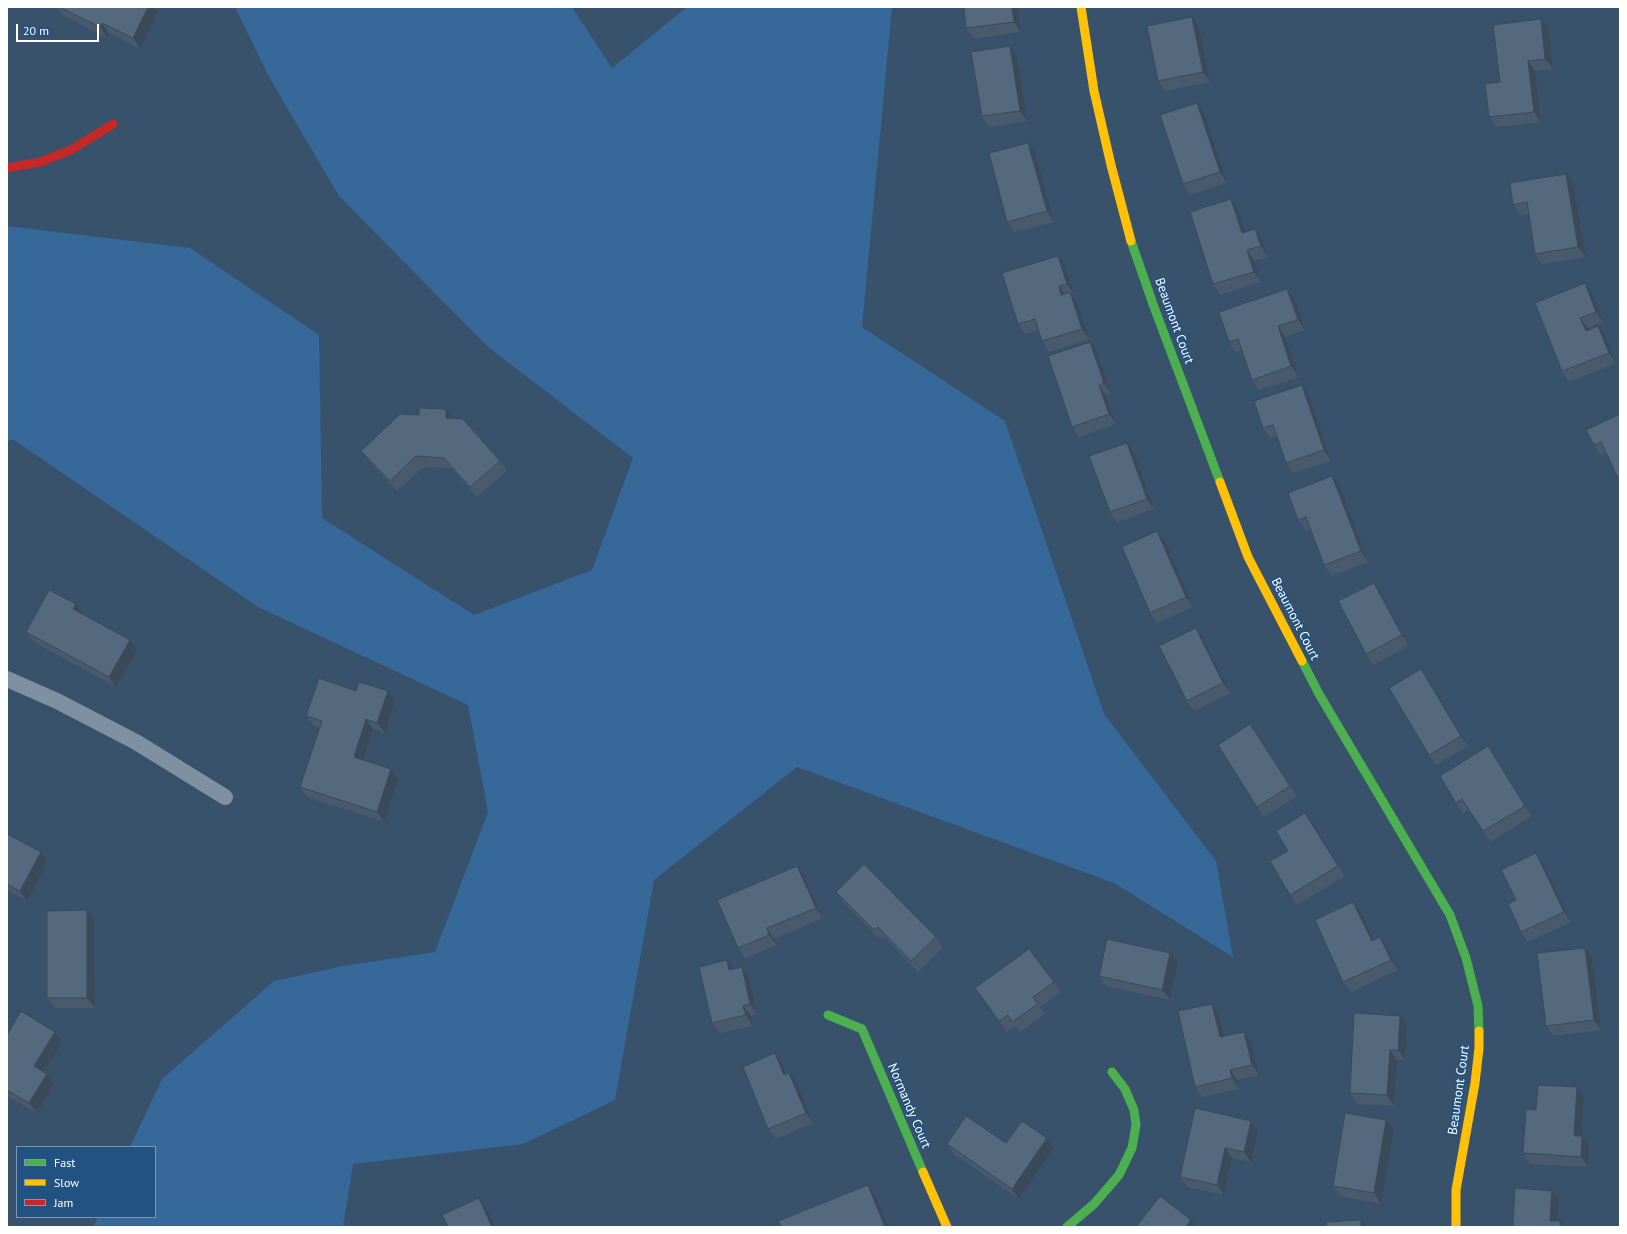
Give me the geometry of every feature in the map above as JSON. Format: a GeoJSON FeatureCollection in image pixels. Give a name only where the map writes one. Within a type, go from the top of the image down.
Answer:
{"type":"FeatureCollection","features":[{"type":"Feature","properties":{"kind":"street","name":"Beaumont Court"},"geometry":{"type":"LineString","coordinates":[[1081,7],[1094,91],[1111,165],[1131,240],[1154,307],[1248,557],[1319,694],[1450,915],[1466,958],[1478,1006],[1479,1048],[1475,1083],[1456,1190],[1456,1227]]}},
{"type":"Feature","properties":{"kind":"street"},"geometry":{"type":"LineString","coordinates":[[7,168],[40,162],[72,150],[113,124]]}},
{"type":"Feature","properties":{"kind":"street","name":"Normandy Court"},"geometry":{"type":"LineString","coordinates":[[828,1015],[862,1029],[947,1227]]}},
{"type":"Feature","properties":{"kind":"street"},"geometry":{"type":"LineString","coordinates":[[1067,1227],[1094,1204],[1119,1175],[1132,1148],[1136,1125],[1134,1110],[1125,1089],[1112,1072]]}},
{"type":"Feature","properties":{"kind":"lane"},"geometry":{"type":"LineString","coordinates":[[7,679],[57,701],[136,742],[225,797]]}},
{"type":"Feature","properties":{"kind":"shaded area"},"geometry":{"type":"Polygon","coordinates":[[[235,7],[572,7],[612,68],[687,7],[892,7],[862,327],[1005,421],[1104,714],[1216,861],[1233,957],[1114,883],[797,767],[654,880],[615,1100],[523,1144],[353,1164],[343,1227],[93,1227],[98,1218],[156,1218],[156,1146],[130,1146],[162,1079],[274,981],[343,966],[435,952],[488,812],[468,705],[258,607],[14,440],[7,440],[7,226],[190,248],[319,335],[322,518],[474,615],[592,570],[633,458],[488,347],[339,196],[269,77],[235,7]]]}},
{"type":"Feature","properties":{"kind":"building"},"geometry":{"type":"Polygon","coordinates":[[[59,7],[148,7],[133,38],[102,23],[100,27],[59,7]]]}},
{"type":"Feature","properties":{"kind":"building"},"geometry":{"type":"Polygon","coordinates":[[[964,7],[1012,7],[1014,22],[966,28],[964,7]]]}},
{"type":"Feature","properties":{"kind":"building"},"geometry":{"type":"Polygon","coordinates":[[[1192,17],[1203,72],[1158,81],[1147,26],[1192,17]]]}},
{"type":"Feature","properties":{"kind":"building"},"geometry":{"type":"Polygon","coordinates":[[[1541,19],[1545,59],[1528,61],[1534,112],[1489,117],[1485,84],[1500,82],[1493,25],[1541,19]]]}},
{"type":"Feature","properties":{"kind":"building"},"geometry":{"type":"Polygon","coordinates":[[[1010,46],[1020,111],[982,116],[971,52],[1010,46]]]}},
{"type":"Feature","properties":{"kind":"building"},"geometry":{"type":"Polygon","coordinates":[[[1197,103],[1220,172],[1183,184],[1160,115],[1197,103]]]}},
{"type":"Feature","properties":{"kind":"building"},"geometry":{"type":"Polygon","coordinates":[[[1028,143],[1047,211],[1007,222],[989,153],[1028,143]]]}},
{"type":"Feature","properties":{"kind":"building"},"geometry":{"type":"Polygon","coordinates":[[[1566,174],[1578,247],[1535,254],[1527,202],[1513,205],[1510,183],[1566,174]]]}},
{"type":"Feature","properties":{"kind":"building"},"geometry":{"type":"Polygon","coordinates":[[[1231,199],[1242,233],[1255,229],[1261,246],[1247,250],[1254,272],[1213,284],[1190,212],[1231,199]]]}},
{"type":"Feature","properties":{"kind":"building"},"geometry":{"type":"Polygon","coordinates":[[[1058,256],[1067,284],[1059,286],[1061,295],[1070,292],[1082,329],[1042,341],[1035,319],[1018,324],[1002,273],[1058,256]]]}},
{"type":"Feature","properties":{"kind":"building"},"geometry":{"type":"Polygon","coordinates":[[[1585,283],[1596,312],[1580,318],[1586,331],[1598,326],[1609,353],[1562,371],[1535,303],[1585,283]]]}},
{"type":"Feature","properties":{"kind":"building"},"geometry":{"type":"Polygon","coordinates":[[[1287,289],[1298,320],[1278,326],[1291,366],[1252,380],[1238,339],[1229,342],[1219,312],[1287,289]]]}},
{"type":"Feature","properties":{"kind":"building"},"geometry":{"type":"Polygon","coordinates":[[[1090,342],[1104,383],[1099,385],[1109,414],[1072,427],[1048,356],[1090,342]]]}},
{"type":"Feature","properties":{"kind":"building"},"geometry":{"type":"Polygon","coordinates":[[[1302,385],[1324,450],[1286,463],[1273,425],[1263,428],[1254,401],[1302,385]]]}},
{"type":"Feature","properties":{"kind":"building"},"geometry":{"type":"Polygon","coordinates":[[[419,408],[446,409],[446,418],[463,419],[500,461],[470,487],[444,458],[416,456],[390,481],[361,451],[400,414],[419,415],[419,408]]]}},
{"type":"Feature","properties":{"kind":"building"},"geometry":{"type":"Polygon","coordinates":[[[1620,414],[1620,482],[1601,442],[1594,445],[1586,430],[1620,414]]]}},
{"type":"Feature","properties":{"kind":"building"},"geometry":{"type":"Polygon","coordinates":[[[1127,443],[1147,499],[1110,512],[1089,456],[1127,443]]]}},
{"type":"Feature","properties":{"kind":"building"},"geometry":{"type":"Polygon","coordinates":[[[1332,476],[1361,551],[1324,565],[1306,517],[1298,520],[1288,493],[1332,476]]]}},
{"type":"Feature","properties":{"kind":"building"},"geometry":{"type":"Polygon","coordinates":[[[1157,531],[1186,597],[1150,613],[1122,547],[1157,531]]]}},
{"type":"Feature","properties":{"kind":"building"},"geometry":{"type":"Polygon","coordinates":[[[1374,583],[1402,635],[1366,654],[1338,601],[1374,583]]]}},
{"type":"Feature","properties":{"kind":"building"},"geometry":{"type":"Polygon","coordinates":[[[49,590],[76,604],[73,609],[130,640],[109,677],[26,632],[49,590]]]}},
{"type":"Feature","properties":{"kind":"building"},"geometry":{"type":"Polygon","coordinates":[[[1196,628],[1223,683],[1187,701],[1159,646],[1196,628]]]}},
{"type":"Feature","properties":{"kind":"building"},"geometry":{"type":"Polygon","coordinates":[[[1421,669],[1461,736],[1429,755],[1389,688],[1421,669]]]}},
{"type":"Feature","properties":{"kind":"building"},"geometry":{"type":"Polygon","coordinates":[[[319,678],[356,691],[359,682],[388,691],[377,723],[366,719],[354,757],[391,769],[377,812],[300,787],[322,721],[306,716],[319,678]]]}},
{"type":"Feature","properties":{"kind":"building"},"geometry":{"type":"Polygon","coordinates":[[[1250,724],[1290,786],[1257,807],[1218,745],[1250,724]]]}},
{"type":"Feature","properties":{"kind":"building"},"geometry":{"type":"Polygon","coordinates":[[[1488,746],[1525,806],[1483,831],[1462,799],[1456,803],[1440,776],[1488,746]]]}},
{"type":"Feature","properties":{"kind":"building"},"geometry":{"type":"Polygon","coordinates":[[[1305,813],[1338,866],[1290,895],[1270,861],[1288,851],[1276,831],[1305,813]]]}},
{"type":"Feature","properties":{"kind":"building"},"geometry":{"type":"Polygon","coordinates":[[[7,834],[41,852],[20,891],[7,884],[7,834]]]}},
{"type":"Feature","properties":{"kind":"building"},"geometry":{"type":"Polygon","coordinates":[[[1536,853],[1564,912],[1521,932],[1508,904],[1516,900],[1501,870],[1536,853]]]}},
{"type":"Feature","properties":{"kind":"building"},"geometry":{"type":"Polygon","coordinates":[[[864,864],[936,937],[911,961],[878,927],[874,930],[836,892],[864,864]]]}},
{"type":"Feature","properties":{"kind":"building"},"geometry":{"type":"Polygon","coordinates":[[[797,866],[816,908],[767,928],[769,935],[738,948],[717,900],[797,866]]]}},
{"type":"Feature","properties":{"kind":"building"},"geometry":{"type":"Polygon","coordinates":[[[1353,902],[1372,941],[1380,937],[1391,960],[1343,982],[1315,920],[1353,902]]]}},
{"type":"Feature","properties":{"kind":"building"},"geometry":{"type":"Polygon","coordinates":[[[87,910],[87,998],[47,998],[47,911],[87,910]]]}},
{"type":"Feature","properties":{"kind":"building"},"geometry":{"type":"Polygon","coordinates":[[[1107,939],[1170,953],[1162,990],[1099,976],[1107,939]]]}},
{"type":"Feature","properties":{"kind":"building"},"geometry":{"type":"Polygon","coordinates":[[[1585,948],[1594,1020],[1546,1026],[1537,953],[1585,948]]]}},
{"type":"Feature","properties":{"kind":"building"},"geometry":{"type":"Polygon","coordinates":[[[1029,949],[1054,982],[1033,997],[1038,1004],[1012,1022],[1008,1015],[999,1021],[975,988],[1029,949]]]}},
{"type":"Feature","properties":{"kind":"building"},"geometry":{"type":"Polygon","coordinates":[[[727,960],[729,970],[742,967],[750,1004],[743,1006],[746,1015],[712,1023],[699,967],[727,960]]]}},
{"type":"Feature","properties":{"kind":"building"},"geometry":{"type":"Polygon","coordinates":[[[1212,1004],[1220,1037],[1244,1032],[1252,1065],[1230,1070],[1232,1078],[1195,1087],[1178,1011],[1212,1004]]]}},
{"type":"Feature","properties":{"kind":"building"},"geometry":{"type":"Polygon","coordinates":[[[21,1011],[55,1032],[34,1066],[47,1074],[29,1103],[7,1090],[7,1035],[21,1011]]]}},
{"type":"Feature","properties":{"kind":"building"},"geometry":{"type":"Polygon","coordinates":[[[1354,1013],[1400,1016],[1398,1050],[1390,1050],[1387,1095],[1350,1093],[1354,1013]]]}},
{"type":"Feature","properties":{"kind":"building"},"geometry":{"type":"Polygon","coordinates":[[[775,1053],[784,1075],[789,1073],[806,1113],[768,1129],[743,1067],[775,1053]]]}},
{"type":"Feature","properties":{"kind":"building"},"geometry":{"type":"Polygon","coordinates":[[[1538,1085],[1577,1087],[1574,1136],[1582,1136],[1581,1157],[1523,1153],[1526,1109],[1536,1110],[1538,1085]]]}},
{"type":"Feature","properties":{"kind":"building"},"geometry":{"type":"Polygon","coordinates":[[[1195,1108],[1251,1121],[1244,1152],[1225,1148],[1217,1185],[1180,1177],[1195,1108]]]}},
{"type":"Feature","properties":{"kind":"building"},"geometry":{"type":"Polygon","coordinates":[[[1345,1113],[1386,1120],[1374,1193],[1333,1186],[1345,1113]]]}},
{"type":"Feature","properties":{"kind":"building"},"geometry":{"type":"Polygon","coordinates":[[[966,1116],[1006,1143],[1022,1121],[1047,1138],[1012,1189],[947,1144],[966,1116]]]}},
{"type":"Feature","properties":{"kind":"building"},"geometry":{"type":"Polygon","coordinates":[[[868,1185],[885,1227],[781,1227],[778,1221],[868,1185]]]}},
{"type":"Feature","properties":{"kind":"building"},"geometry":{"type":"Polygon","coordinates":[[[1515,1188],[1552,1191],[1550,1221],[1560,1221],[1560,1227],[1513,1227],[1515,1188]]]}},
{"type":"Feature","properties":{"kind":"building"},"geometry":{"type":"Polygon","coordinates":[[[1160,1196],[1191,1220],[1186,1227],[1136,1227],[1160,1196]]]}},
{"type":"Feature","properties":{"kind":"building"},"geometry":{"type":"Polygon","coordinates":[[[479,1198],[492,1227],[448,1227],[442,1215],[479,1198]]]}},
{"type":"Feature","properties":{"kind":"building"},"geometry":{"type":"Polygon","coordinates":[[[1361,1220],[1361,1227],[1327,1227],[1326,1222],[1361,1220]]]}},
{"type":"Feature","properties":{"kind":"traffic: fast"},"geometry":{"type":"LineString","coordinates":[[1131,241],[1154,307],[1220,482]]}},
{"type":"Feature","properties":{"kind":"traffic: fast"},"geometry":{"type":"LineString","coordinates":[[1302,661],[1319,694],[1450,915],[1466,958],[1478,1006],[1479,1031]]}},
{"type":"Feature","properties":{"kind":"traffic: fast"},"geometry":{"type":"LineString","coordinates":[[828,1015],[862,1029],[923,1172]]}},
{"type":"Feature","properties":{"kind":"traffic: fast"},"geometry":{"type":"LineString","coordinates":[[1067,1227],[1094,1204],[1119,1175],[1132,1148],[1136,1125],[1134,1110],[1125,1089],[1112,1072]]}},
{"type":"Feature","properties":{"kind":"traffic: slow"},"geometry":{"type":"LineString","coordinates":[[1081,7],[1094,91],[1111,165],[1131,241]]}},
{"type":"Feature","properties":{"kind":"traffic: slow"},"geometry":{"type":"LineString","coordinates":[[1220,482],[1248,557],[1302,661]]}},
{"type":"Feature","properties":{"kind":"traffic: slow"},"geometry":{"type":"LineString","coordinates":[[1456,1227],[1456,1190],[1475,1083],[1479,1048],[1479,1031]]}},
{"type":"Feature","properties":{"kind":"traffic: slow"},"geometry":{"type":"LineString","coordinates":[[923,1172],[947,1227]]}},
{"type":"Feature","properties":{"kind":"traffic: jam"},"geometry":{"type":"LineString","coordinates":[[7,168],[40,162],[71,150],[113,124]]}}]}
